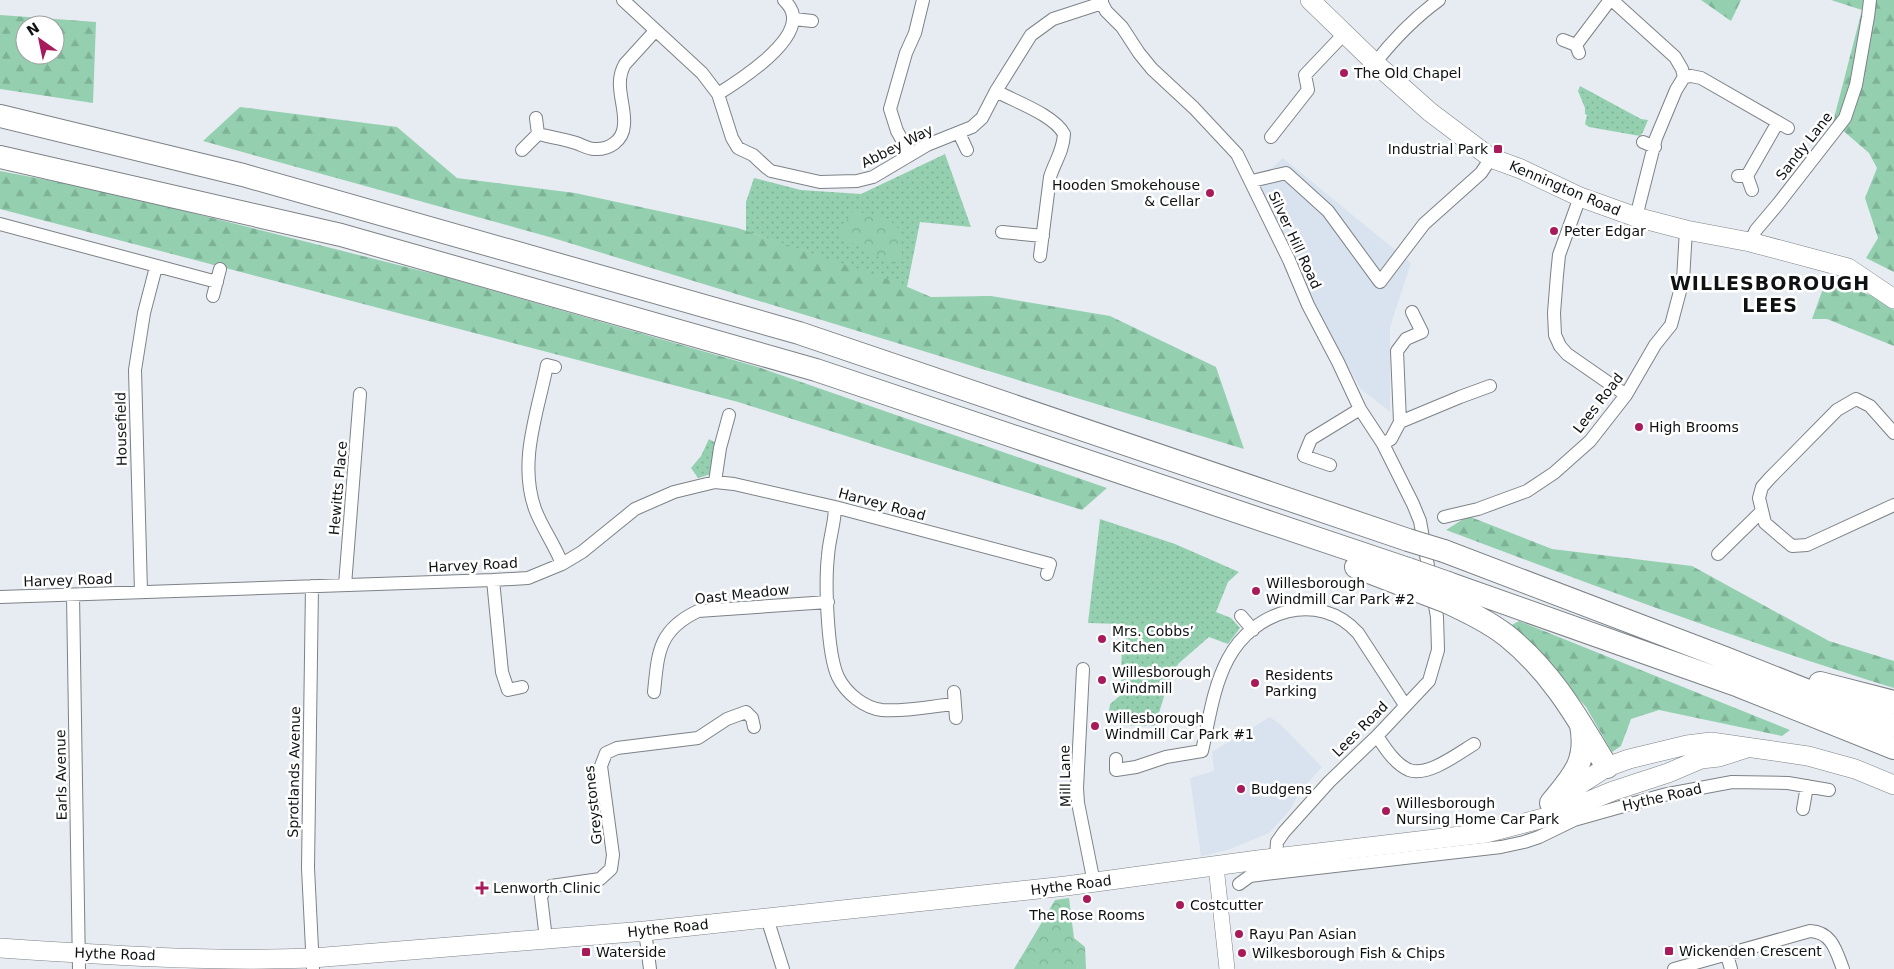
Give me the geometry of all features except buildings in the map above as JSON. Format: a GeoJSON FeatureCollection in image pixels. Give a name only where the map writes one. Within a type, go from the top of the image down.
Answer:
{"type":"FeatureCollection","features":[{"type":"Feature","properties":{"kind":"highway"},"geometry":{"type":"LineString","coordinates":[[0,116],[243,175],[799,333],[1414,531],[1444,552],[1725,658],[1894,725]]}},
{"type":"Feature","properties":{"kind":"highway"},"geometry":{"type":"LineString","coordinates":[[0,157],[341,235],[816,370],[1133,476],[1448,592],[1739,686],[1894,748]]}},
{"type":"Feature","properties":{"kind":"highway"},"geometry":{"type":"LineString","coordinates":[[1448,592],[1477,616],[1506,635],[1557,686],[1607,767]]}},
{"type":"Feature","properties":{"kind":"highway"},"geometry":{"type":"LineString","coordinates":[[1725,658],[1894,702]]}},
{"type":"Feature","properties":{"kind":"highway"},"geometry":{"type":"LineString","coordinates":[[1550,803],[1568,782],[1578,766],[1584,750],[1581,724]]}},
{"type":"Feature","properties":{"kind":"main road","name":"Kennington Road"},"geometry":{"type":"LineString","coordinates":[[1310,0],[1375,63],[1430,112],[1491,158],[1521,169],[1580,197],[1636,217],[1686,230],[1750,242],[1848,268],[1894,299]]}},
{"type":"Feature","properties":{"kind":"main road","name":"Hythe Road"},"geometry":{"type":"LineString","coordinates":[[1519,824],[1607,767],[1652,752],[1711,742],[1747,748],[1777,750],[1808,756],[1855,769],[1894,784]]}},
{"type":"Feature","properties":{"kind":"main road","name":"Hythe Road"},"geometry":{"type":"LineString","coordinates":[[0,948],[79,961],[266,960],[313,963],[546,938],[645,931],[1094,883],[1276,858],[1334,859],[1486,832],[1555,815],[1621,788],[1701,759],[1719,757],[1747,748]]}},
{"type":"Feature","properties":{"kind":"main road"},"geometry":{"type":"LineString","coordinates":[[1607,767],[1612,773],[1620,774],[1669,759],[1701,759]]}},
{"type":"Feature","properties":{"kind":"street"},"geometry":{"type":"LineString","coordinates":[[718,94],[757,68],[786,38],[794,19],[792,10],[784,0]]}},
{"type":"Feature","properties":{"kind":"street"},"geometry":{"type":"LineString","coordinates":[[910,154],[897,131],[890,109],[906,53],[918,26],[923,0]]}},
{"type":"Feature","properties":{"kind":"street"},"geometry":{"type":"LineString","coordinates":[[1375,63],[1406,27],[1428,7],[1439,0]]}},
{"type":"Feature","properties":{"kind":"street"},"geometry":{"type":"LineString","coordinates":[[1563,40],[1577,49],[1611,0],[1675,57],[1682,69],[1684,77],[1676,90],[1636,217]]}},
{"type":"Feature","properties":{"kind":"street","name":"Sandy Lane"},"geometry":{"type":"LineString","coordinates":[[1750,242],[1756,230],[1845,118],[1856,85],[1870,0]]}},
{"type":"Feature","properties":{"kind":"street","name":"Abbey Way"},"geometry":{"type":"LineString","coordinates":[[630,2],[655,31],[702,73],[718,94],[730,135],[738,148],[753,155],[772,171],[820,182],[857,181],[873,177],[927,145],[972,128],[982,118],[1023,46],[1034,32],[1053,19],[1103,5]]}},
{"type":"Feature","properties":{"kind":"street","name":"Silver Hill Road"},"geometry":{"type":"LineString","coordinates":[[1103,5],[1122,27],[1138,53],[1152,69],[1194,108],[1235,151],[1252,181],[1308,305],[1360,409],[1383,444],[1414,531]]}},
{"type":"Feature","properties":{"kind":"street"},"geometry":{"type":"LineString","coordinates":[[794,19],[812,21]]}},
{"type":"Feature","properties":{"kind":"street"},"geometry":{"type":"LineString","coordinates":[[538,134],[576,143],[591,149],[602,150],[612,146],[621,137],[624,125],[620,91],[624,64],[655,31]]}},
{"type":"Feature","properties":{"kind":"street"},"geometry":{"type":"LineString","coordinates":[[1271,138],[1308,90],[1305,75],[1344,34]]}},
{"type":"Feature","properties":{"kind":"street"},"geometry":{"type":"LineString","coordinates":[[1684,77],[1701,78],[1783,125],[1743,176],[1752,190]]}},
{"type":"Feature","properties":{"kind":"street"},"geometry":{"type":"LineString","coordinates":[[996,91],[1015,102],[1047,116],[1056,123],[1064,134],[1063,149],[1050,177],[1040,256]]}},
{"type":"Feature","properties":{"kind":"street"},"geometry":{"type":"LineString","coordinates":[[536,118],[538,134]]}},
{"type":"Feature","properties":{"kind":"street"},"geometry":{"type":"LineString","coordinates":[[959,133],[967,150]]}},
{"type":"Feature","properties":{"kind":"street"},"geometry":{"type":"LineString","coordinates":[[522,150],[538,134]]}},
{"type":"Feature","properties":{"kind":"street"},"geometry":{"type":"LineString","coordinates":[[1643,142],[1659,142]]}},
{"type":"Feature","properties":{"kind":"street"},"geometry":{"type":"LineString","coordinates":[[1252,181],[1286,174],[1328,212],[1380,282],[1424,224],[1481,173],[1491,158]]}},
{"type":"Feature","properties":{"kind":"street"},"geometry":{"type":"LineString","coordinates":[[1580,197],[1559,255],[1554,313],[1555,335],[1560,346],[1567,354],[1626,395]]}},
{"type":"Feature","properties":{"kind":"street"},"geometry":{"type":"LineString","coordinates":[[0,224],[156,267],[218,275],[214,296]]}},
{"type":"Feature","properties":{"kind":"street","name":"Lees Road"},"geometry":{"type":"LineString","coordinates":[[1444,517],[1478,509],[1527,491],[1554,473],[1590,441],[1626,395],[1656,345],[1671,326],[1683,280],[1686,230]]}},
{"type":"Feature","properties":{"kind":"street"},"geometry":{"type":"LineString","coordinates":[[1002,232],[1043,236]]}},
{"type":"Feature","properties":{"kind":"street","name":"Housefield"},"geometry":{"type":"LineString","coordinates":[[141,592],[135,370],[144,313],[156,267]]}},
{"type":"Feature","properties":{"kind":"street"},"geometry":{"type":"LineString","coordinates":[[1383,444],[1391,439],[1400,422],[1397,352],[1406,339],[1422,332],[1412,312]]}},
{"type":"Feature","properties":{"kind":"street"},"geometry":{"type":"LineString","coordinates":[[555,367],[547,365],[528,458],[528,482],[534,508],[562,564]]}},
{"type":"Feature","properties":{"kind":"street"},"geometry":{"type":"LineString","coordinates":[[1400,422],[1490,386]]}},
{"type":"Feature","properties":{"kind":"street","name":"Hewitts Place"},"geometry":{"type":"LineString","coordinates":[[345,585],[360,394]]}},
{"type":"Feature","properties":{"kind":"street"},"geometry":{"type":"LineString","coordinates":[[1894,433],[1870,406],[1864,402],[1852,400],[1837,410],[1762,487],[1759,498],[1765,523],[1787,543],[1797,547],[1807,545],[1894,505]]}},
{"type":"Feature","properties":{"kind":"street"},"geometry":{"type":"LineString","coordinates":[[1330,464],[1304,456],[1311,439],[1360,409]]}},
{"type":"Feature","properties":{"kind":"street"},"geometry":{"type":"LineString","coordinates":[[716,482],[720,448],[729,415]]}},
{"type":"Feature","properties":{"kind":"street","name":"Harvey Road"},"geometry":{"type":"LineString","coordinates":[[0,597],[528,578],[562,564],[582,552],[635,508],[674,492],[716,482],[734,484],[835,507],[1050,564],[1047,574]]}},
{"type":"Feature","properties":{"kind":"street"},"geometry":{"type":"LineString","coordinates":[[835,507],[828,557],[828,602],[833,662],[838,677],[856,699],[882,710],[954,698],[956,718]]}},
{"type":"Feature","properties":{"kind":"street"},"geometry":{"type":"LineString","coordinates":[[1718,554],[1762,511]]}},
{"type":"Feature","properties":{"kind":"street","name":"Lees Road"},"geometry":{"type":"LineString","coordinates":[[1276,858],[1277,842],[1284,832],[1329,782],[1377,736],[1428,681],[1438,650],[1437,617],[1414,531]]}},
{"type":"Feature","properties":{"kind":"street"},"geometry":{"type":"LineString","coordinates":[[493,580],[502,672],[508,690],[522,687]]}},
{"type":"Feature","properties":{"kind":"street","name":"Sprotlands Avenue"},"geometry":{"type":"LineString","coordinates":[[312,586],[308,868],[313,963]]}},
{"type":"Feature","properties":{"kind":"street","name":"Earls Avenue"},"geometry":{"type":"LineString","coordinates":[[73,595],[79,961]]}},
{"type":"Feature","properties":{"kind":"street","name":"Oast Meadow"},"geometry":{"type":"LineString","coordinates":[[654,692],[662,642],[672,628],[683,618],[698,611],[828,602]]}},
{"type":"Feature","properties":{"kind":"street"},"geometry":{"type":"LineString","coordinates":[[1116,759],[1116,770],[1136,767],[1166,757],[1202,751],[1220,676],[1233,651],[1253,630],[1268,620],[1301,608],[1318,609],[1334,614],[1346,621],[1358,633],[1405,705]]}},
{"type":"Feature","properties":{"kind":"street"},"geometry":{"type":"LineString","coordinates":[[1241,616],[1253,630]]}},
{"type":"Feature","properties":{"kind":"street","name":"Mill Lane"},"geometry":{"type":"LineString","coordinates":[[1083,669],[1077,788],[1078,803],[1094,883]]}},
{"type":"Feature","properties":{"kind":"street","name":"Greystones"},"geometry":{"type":"LineString","coordinates":[[546,938],[541,897],[545,889],[551,886],[600,879],[611,869],[613,854],[601,766],[606,753],[617,748],[698,738],[727,719],[746,712],[752,718],[754,727]]}},
{"type":"Feature","properties":{"kind":"street"},"geometry":{"type":"LineString","coordinates":[[1377,736],[1392,757],[1410,770],[1427,770],[1442,764],[1474,744]]}},
{"type":"Feature","properties":{"kind":"street","name":"Hythe Road"},"geometry":{"type":"LineString","coordinates":[[1239,884],[1250,876],[1334,859],[1501,847],[1524,842],[1574,820],[1663,795],[1732,782],[1788,783],[1829,790]]}},
{"type":"Feature","properties":{"kind":"street"},"geometry":{"type":"LineString","coordinates":[[1803,809],[1807,786]]}},
{"type":"Feature","properties":{"kind":"street"},"geometry":{"type":"LineString","coordinates":[[1519,824],[1524,842]]}},
{"type":"Feature","properties":{"kind":"street"},"geometry":{"type":"LineString","coordinates":[[1216,866],[1227,969]]}},
{"type":"Feature","properties":{"kind":"street"},"geometry":{"type":"LineString","coordinates":[[766,918],[783,969]]}},
{"type":"Feature","properties":{"kind":"street"},"geometry":{"type":"LineString","coordinates":[[645,931],[650,969]]}},
{"type":"Feature","properties":{"kind":"street"},"geometry":{"type":"LineString","coordinates":[[1674,969],[1810,931],[1825,934],[1831,940],[1843,969]]}},
{"type":"Feature","properties":{"kind":"street"},"geometry":{"type":"LineString","coordinates":[[1727,955],[1731,969]]}},
{"type":"Feature","properties":{"kind":"shaded area"},"geometry":{"type":"Polygon","coordinates":[[[1283,158],[1411,263],[1390,327],[1390,412],[1361,389],[1319,317],[1270,209],[1261,186],[1269,170],[1283,158]]]}},
{"type":"Feature","properties":{"kind":"shaded area"},"geometry":{"type":"Polygon","coordinates":[[[1270,717],[1281,725],[1322,767],[1299,793],[1290,810],[1269,833],[1228,850],[1201,856],[1190,778],[1214,771],[1212,752],[1270,717]]]}},
{"type":"Feature","properties":{"kind":"green space"},"geometry":{"type":"Polygon","coordinates":[[[1701,0],[1741,0],[1731,21],[1701,0]]]}},
{"type":"Feature","properties":{"kind":"green space"},"geometry":{"type":"Polygon","coordinates":[[[1831,0],[1894,0],[1894,272],[1866,258],[1878,238],[1865,198],[1877,168],[1869,153],[1833,122],[1862,10],[1831,0]]]}},
{"type":"Feature","properties":{"kind":"green space"},"geometry":{"type":"Polygon","coordinates":[[[0,15],[15,16],[15,65],[65,65],[65,20],[96,22],[93,103],[0,89],[0,15]]]}},
{"type":"Feature","properties":{"kind":"green space"},"geometry":{"type":"Polygon","coordinates":[[[1580,86],[1641,119],[1648,120],[1640,136],[1589,127],[1585,124],[1587,115],[1585,114],[1585,108],[1578,91],[1580,86]]]}},
{"type":"Feature","properties":{"kind":"green space"},"geometry":{"type":"Polygon","coordinates":[[[240,107],[397,127],[457,178],[575,193],[738,228],[896,282],[931,297],[991,296],[1110,316],[1216,367],[1244,449],[553,238],[203,141],[240,107]]]}},
{"type":"Feature","properties":{"kind":"green space"},"geometry":{"type":"Polygon","coordinates":[[[945,154],[971,227],[920,222],[907,287],[746,231],[746,202],[754,178],[801,190],[861,194],[945,154]]]}},
{"type":"Feature","properties":{"kind":"green space"},"geometry":{"type":"Polygon","coordinates":[[[0,171],[105,191],[442,276],[758,367],[1107,488],[1082,510],[738,402],[0,209],[0,171]]]}},
{"type":"Feature","properties":{"kind":"green space"},"geometry":{"type":"Polygon","coordinates":[[[851,212],[879,216],[892,223],[901,233],[898,240],[903,256],[901,261],[893,264],[844,239],[841,233],[851,212]]]}},
{"type":"Feature","properties":{"kind":"green space"},"geometry":{"type":"Polygon","coordinates":[[[1826,280],[1876,297],[1894,310],[1894,346],[1827,319],[1812,319],[1826,280]]]}},
{"type":"Feature","properties":{"kind":"green space"},"geometry":{"type":"Polygon","coordinates":[[[709,439],[716,443],[711,474],[698,478],[691,468],[701,456],[709,439]]]}},
{"type":"Feature","properties":{"kind":"green space"},"geometry":{"type":"Polygon","coordinates":[[[1468,516],[1552,549],[1692,566],[1829,641],[1894,661],[1894,688],[1724,632],[1446,530],[1468,516]]]}},
{"type":"Feature","properties":{"kind":"green space"},"geometry":{"type":"Polygon","coordinates":[[[1100,519],[1175,544],[1239,572],[1228,582],[1216,612],[1231,618],[1240,628],[1228,644],[1209,637],[1178,664],[1165,693],[1155,726],[1107,725],[1110,704],[1121,695],[1122,624],[1088,623],[1100,519]]]}},
{"type":"Feature","properties":{"kind":"green space"},"geometry":{"type":"Polygon","coordinates":[[[1519,621],[1790,730],[1782,736],[1659,710],[1631,719],[1621,746],[1612,752],[1586,707],[1545,662],[1508,627],[1519,621]]]}},
{"type":"Feature","properties":{"kind":"green space"},"geometry":{"type":"Polygon","coordinates":[[[1069,898],[1074,938],[1085,947],[1086,969],[1014,969],[1055,900],[1069,898]]]}},
{"type":"Feature","properties":{"kind":"place","name":"The Old Chapel"},"geometry":{"type":"Point","coordinates":[1344,73]}},
{"type":"Feature","properties":{"kind":"place","name":"Industrial Park"},"geometry":{"type":"Point","coordinates":[1498,149]}},
{"type":"Feature","properties":{"kind":"place","name":"Hooden Smokehouse & Cellar"},"geometry":{"type":"Point","coordinates":[1210,193]}},
{"type":"Feature","properties":{"kind":"place","name":"Peter Edgar"},"geometry":{"type":"Point","coordinates":[1554,231]}},
{"type":"Feature","properties":{"kind":"place","name":"High Brooms"},"geometry":{"type":"Point","coordinates":[1639,427]}},
{"type":"Feature","properties":{"kind":"place","name":"Willesborough Windmill Car Park #2"},"geometry":{"type":"Point","coordinates":[1256,591]}},
{"type":"Feature","properties":{"kind":"place","name":"Mrs. Cobbs’ Kitchen"},"geometry":{"type":"Point","coordinates":[1102,639]}},
{"type":"Feature","properties":{"kind":"place","name":"Willesborough Windmill"},"geometry":{"type":"Point","coordinates":[1102,680]}},
{"type":"Feature","properties":{"kind":"place","name":"Residents Parking"},"geometry":{"type":"Point","coordinates":[1255,683]}},
{"type":"Feature","properties":{"kind":"place","name":"Willesborough Windmill Car Park #1"},"geometry":{"type":"Point","coordinates":[1095,726]}},
{"type":"Feature","properties":{"kind":"place","name":"Budgens"},"geometry":{"type":"Point","coordinates":[1241,789]}},
{"type":"Feature","properties":{"kind":"place","name":"Willesborough Nursing Home Car Park"},"geometry":{"type":"Point","coordinates":[1386,811]}},
{"type":"Feature","properties":{"kind":"place","name":"Lenworth Clinic"},"geometry":{"type":"Point","coordinates":[482,888]}},
{"type":"Feature","properties":{"kind":"place","name":"The Rose Rooms"},"geometry":{"type":"Point","coordinates":[1087,899]}},
{"type":"Feature","properties":{"kind":"place","name":"Costcutter"},"geometry":{"type":"Point","coordinates":[1180,905]}},
{"type":"Feature","properties":{"kind":"place","name":"Rayu Pan Asian"},"geometry":{"type":"Point","coordinates":[1239,934]}},
{"type":"Feature","properties":{"kind":"place","name":"Wickenden Crescent"},"geometry":{"type":"Point","coordinates":[1669,951]}},
{"type":"Feature","properties":{"kind":"place","name":"Waterside"},"geometry":{"type":"Point","coordinates":[586,952]}},
{"type":"Feature","properties":{"kind":"place","name":"Wilkesborough Fish & Chips"},"geometry":{"type":"Point","coordinates":[1242,953]}},
{"type":"Feature","properties":{"kind":"district","name":"WILLESBOROUGH LEES"},"geometry":{"type":"Point","coordinates":[1770,294]}}]}
